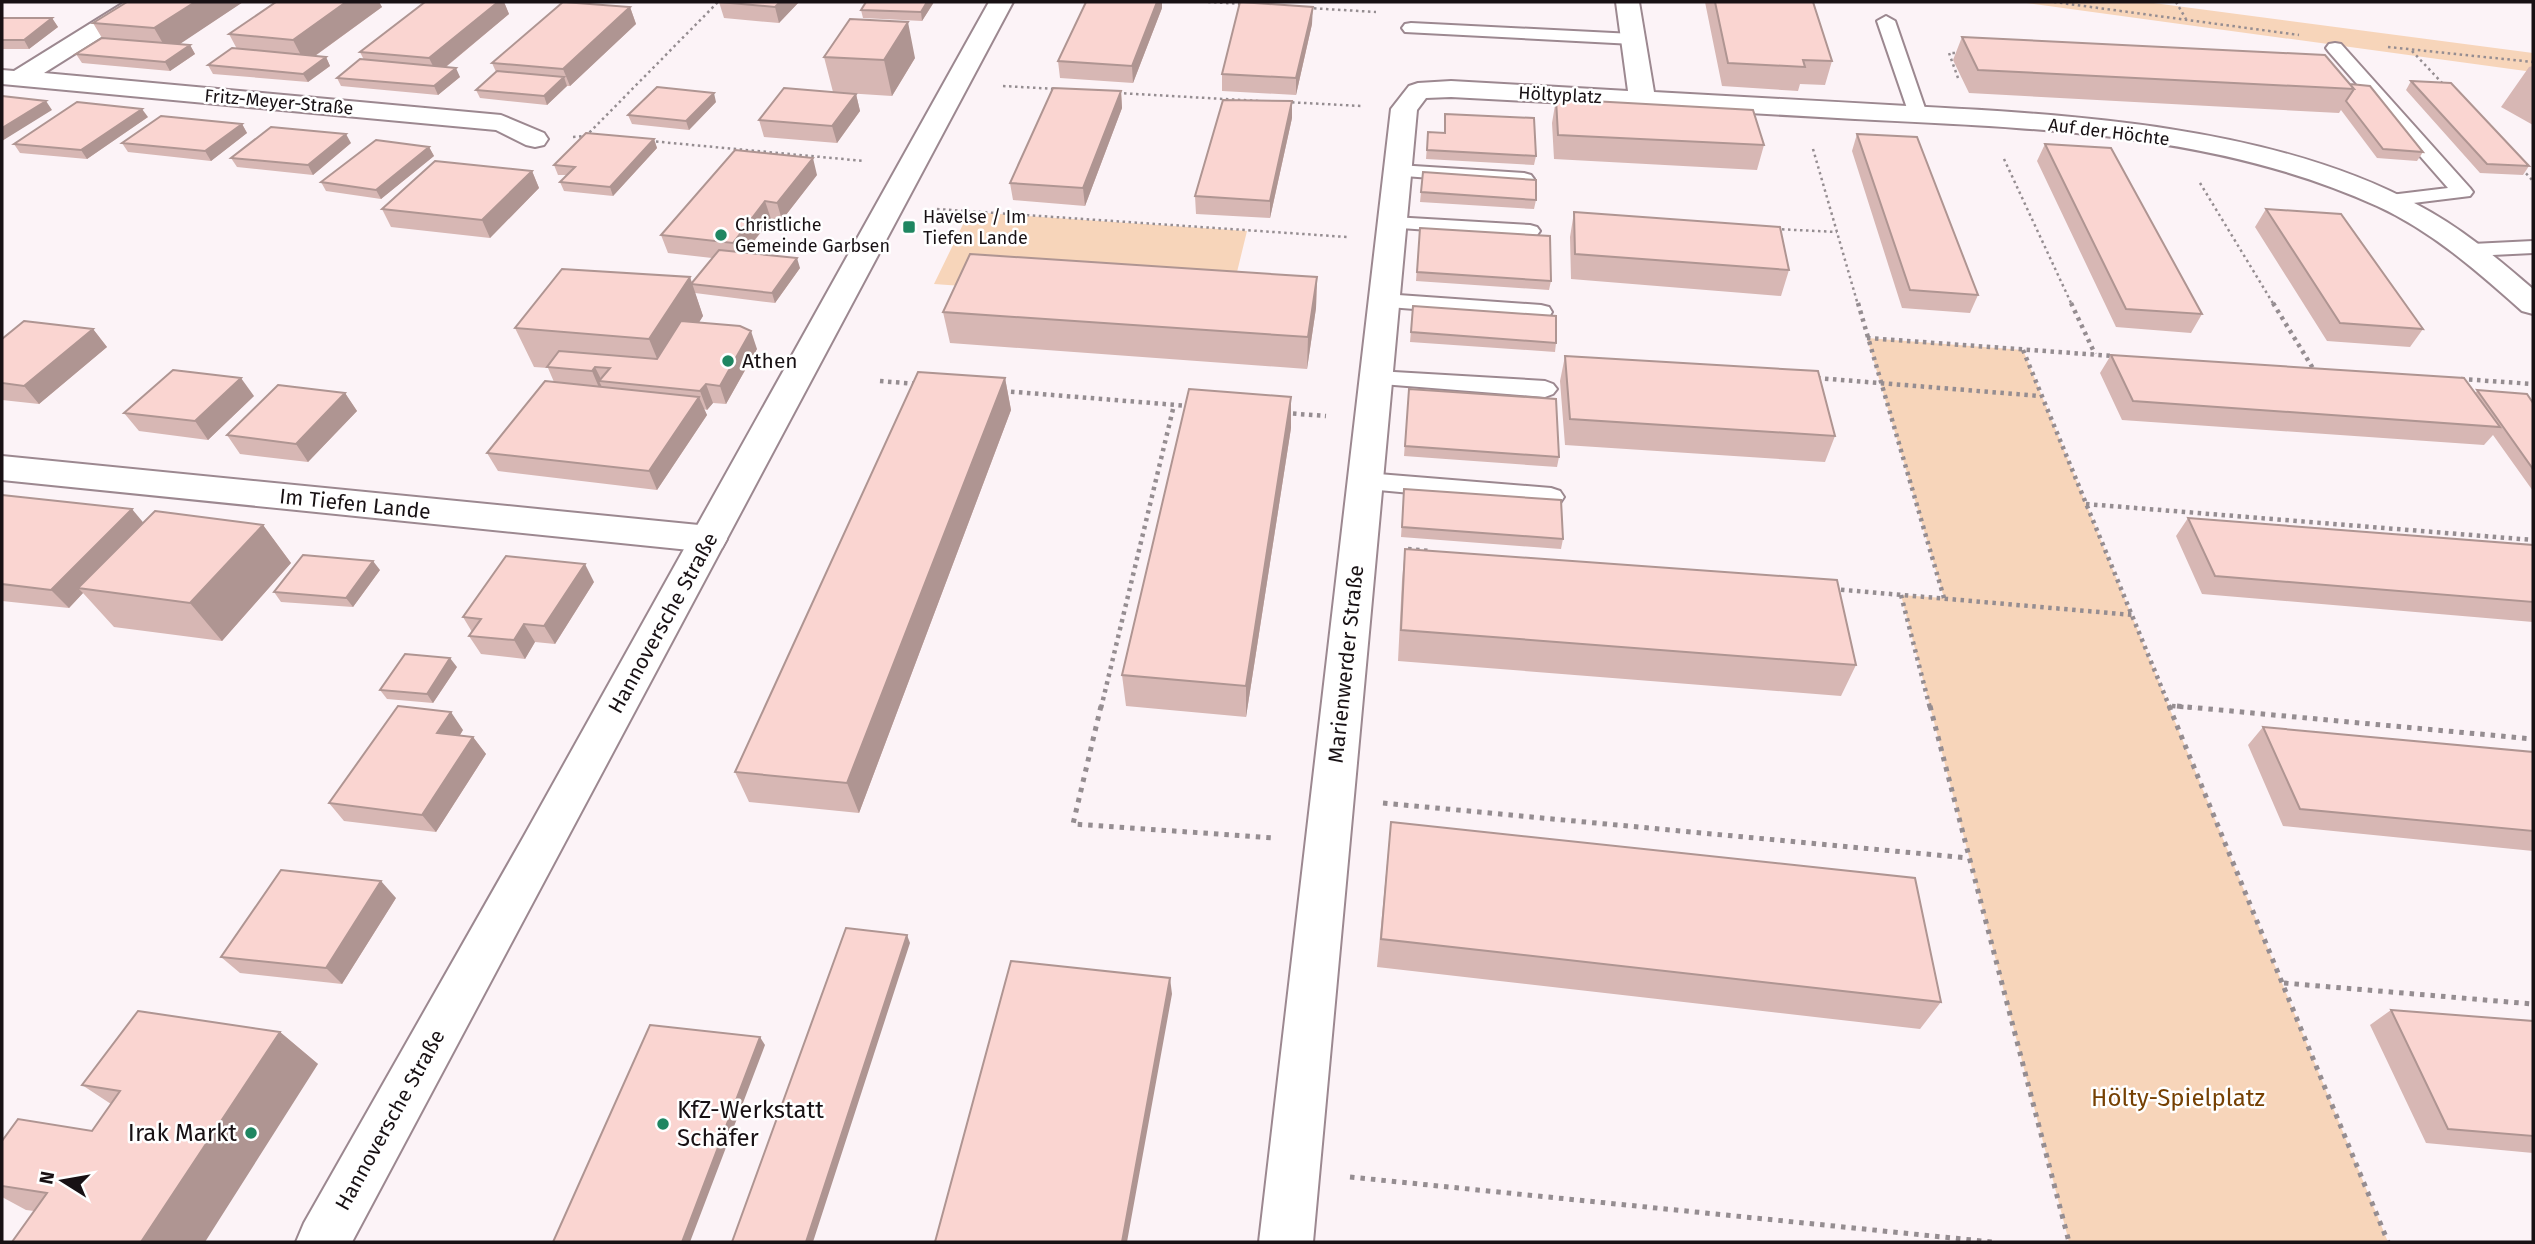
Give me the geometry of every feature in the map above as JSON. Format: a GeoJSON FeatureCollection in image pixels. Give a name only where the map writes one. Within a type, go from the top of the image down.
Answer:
{"type":"FeatureCollection","features":[{"type":"Feature","properties":{"kind":"street","name":"Fritz-Meyer-Straße"},"geometry":{"type":"LineString","coordinates":[[10,77],[141,2]]}},
{"type":"Feature","properties":{"kind":"street","name":"Hannoversche Straße"},"geometry":{"type":"LineString","coordinates":[[323,1242],[1001,2]]}},
{"type":"Feature","properties":{"kind":"street"},"geometry":{"type":"LineString","coordinates":[[1627,2],[1642,99]]}},
{"type":"Feature","properties":{"kind":"street","name":"Fritz-Meyer-Straße"},"geometry":{"type":"LineString","coordinates":[[10,77],[501,123],[535,139]]}},
{"type":"Feature","properties":{"kind":"street","name":"Höltyplatz"},"geometry":{"type":"LineString","coordinates":[[1411,100],[1451,89],[1642,99]]}},
{"type":"Feature","properties":{"kind":"street","name":"Auf der Höchte"},"geometry":{"type":"LineString","coordinates":[[1642,99],[1979,118],[2173,139],[2244,153],[2331,177],[2389,201],[2472,250],[2533,305]]}},
{"type":"Feature","properties":{"kind":"street","name":"Marienwerder Straße"},"geometry":{"type":"LineString","coordinates":[[1286,1242],[1398,171],[1411,100]]}},
{"type":"Feature","properties":{"kind":"street","name":"Im Tiefen Lande"},"geometry":{"type":"LineString","coordinates":[[2,468],[709,539]]}},
{"type":"Feature","properties":{"kind":"lane"},"geometry":{"type":"LineString","coordinates":[[1886,22],[1918,114]]}},
{"type":"Feature","properties":{"kind":"lane"},"geometry":{"type":"LineString","coordinates":[[1411,28],[1633,39]]}},
{"type":"Feature","properties":{"kind":"lane"},"geometry":{"type":"LineString","coordinates":[[2335,48],[2463,192],[2389,201]]}},
{"type":"Feature","properties":{"kind":"lane"},"geometry":{"type":"LineString","coordinates":[[1398,171],[1524,179]]}},
{"type":"Feature","properties":{"kind":"lane"},"geometry":{"type":"LineString","coordinates":[[1392,232],[1530,231]]}},
{"type":"Feature","properties":{"kind":"lane"},"geometry":{"type":"LineString","coordinates":[[2472,250],[2533,247]]}},
{"type":"Feature","properties":{"kind":"lane"},"geometry":{"type":"LineString","coordinates":[[1384,301],[1541,312]]}},
{"type":"Feature","properties":{"kind":"lane"},"geometry":{"type":"LineString","coordinates":[[1377,378],[1545,389]]}},
{"type":"Feature","properties":{"kind":"lane"},"geometry":{"type":"LineString","coordinates":[[1366,482],[1551,497]]}},
{"type":"Feature","properties":{"kind":"path"},"geometry":{"type":"LineString","coordinates":[[586,136],[718,2]]}},
{"type":"Feature","properties":{"kind":"path"},"geometry":{"type":"LineString","coordinates":[[1208,2],[1249,4]]}},
{"type":"Feature","properties":{"kind":"path"},"geometry":{"type":"LineString","coordinates":[[2053,2],[2306,36]]}},
{"type":"Feature","properties":{"kind":"path"},"geometry":{"type":"LineString","coordinates":[[2176,2],[2186,20]]}},
{"type":"Feature","properties":{"kind":"path"},"geometry":{"type":"LineString","coordinates":[[1304,7],[1386,12],[1411,28]]}},
{"type":"Feature","properties":{"kind":"path"},"geometry":{"type":"LineString","coordinates":[[2385,47],[2533,62]]}},
{"type":"Feature","properties":{"kind":"path"},"geometry":{"type":"LineString","coordinates":[[2412,50],[2449,90]]}},
{"type":"Feature","properties":{"kind":"path"},"geometry":{"type":"LineString","coordinates":[[1962,53],[1949,52],[2095,354]]}},
{"type":"Feature","properties":{"kind":"path"},"geometry":{"type":"LineString","coordinates":[[956,83],[1061,89]]}},
{"type":"Feature","properties":{"kind":"path"},"geometry":{"type":"LineString","coordinates":[[1116,92],[1265,101]]}},
{"type":"Feature","properties":{"kind":"path"},"geometry":{"type":"LineString","coordinates":[[1279,102],[1411,100]]}},
{"type":"Feature","properties":{"kind":"path"},"geometry":{"type":"LineString","coordinates":[[1801,108],[1944,598]]}},
{"type":"Feature","properties":{"kind":"path"},"geometry":{"type":"LineString","coordinates":[[535,139],[596,137]]}},
{"type":"Feature","properties":{"kind":"path"},"geometry":{"type":"LineString","coordinates":[[2173,139],[2314,370],[2301,369]]}},
{"type":"Feature","properties":{"kind":"path"},"geometry":{"type":"LineString","coordinates":[[643,141],[869,161]]}},
{"type":"Feature","properties":{"kind":"path"},"geometry":{"type":"LineString","coordinates":[[2514,160],[2533,181]]}},
{"type":"Feature","properties":{"kind":"path"},"geometry":{"type":"LineString","coordinates":[[889,205],[1392,232]]}},
{"type":"Feature","properties":{"kind":"path"},"geometry":{"type":"LineString","coordinates":[[1769,229],[1837,233]]}},
{"type":"Feature","properties":{"kind":"path"},"geometry":{"type":"LineString","coordinates":[[1867,338],[2122,356]]}},
{"type":"Feature","properties":{"kind":"path"},"geometry":{"type":"LineString","coordinates":[[2024,350],[2040,396],[2171,706],[2388,1242]]}},
{"type":"Feature","properties":{"kind":"path"},"geometry":{"type":"LineString","coordinates":[[1811,378],[2040,396]]}},
{"type":"Feature","properties":{"kind":"path"},"geometry":{"type":"LineString","coordinates":[[2451,379],[2533,384]]}},
{"type":"Feature","properties":{"kind":"path"},"geometry":{"type":"LineString","coordinates":[[880,381],[920,385]]}},
{"type":"Feature","properties":{"kind":"path"},"geometry":{"type":"LineString","coordinates":[[1000,391],[1201,407]]}},
{"type":"Feature","properties":{"kind":"path"},"geometry":{"type":"LineString","coordinates":[[1174,405],[1073,824],[1328,842]]}},
{"type":"Feature","properties":{"kind":"path"},"geometry":{"type":"LineString","coordinates":[[1281,413],[1371,420]]}},
{"type":"Feature","properties":{"kind":"path"},"geometry":{"type":"LineString","coordinates":[[2086,504],[2533,540]]}},
{"type":"Feature","properties":{"kind":"path"},"geometry":{"type":"LineString","coordinates":[[1359,544],[1443,552]]}},
{"type":"Feature","properties":{"kind":"path"},"geometry":{"type":"LineString","coordinates":[[1831,588],[2133,615]]}},
{"type":"Feature","properties":{"kind":"path"},"geometry":{"type":"LineString","coordinates":[[1901,595],[2069,1242]]}},
{"type":"Feature","properties":{"kind":"path"},"geometry":{"type":"LineString","coordinates":[[2171,706],[2533,739]]}},
{"type":"Feature","properties":{"kind":"path"},"geometry":{"type":"LineString","coordinates":[[1333,799],[1968,858]]}},
{"type":"Feature","properties":{"kind":"path"},"geometry":{"type":"LineString","coordinates":[[2284,983],[2533,1004]]}},
{"type":"Feature","properties":{"kind":"path"},"geometry":{"type":"LineString","coordinates":[[1293,1171],[1992,1242]]}},
{"type":"Feature","properties":{"kind":"green space"},"geometry":{"type":"Polygon","coordinates":[[[2019,2],[2146,2],[2533,53],[2533,72],[2019,2]]]}},
{"type":"Feature","properties":{"kind":"green space"},"geometry":{"type":"Polygon","coordinates":[[[969,212],[1247,231],[1229,305],[934,284],[969,212]]]}},
{"type":"Feature","properties":{"kind":"green space","name":"Hölty-Spielplatz"},"geometry":{"type":"Polygon","coordinates":[[[1867,338],[2023,350],[2388,1242],[2069,1242],[1901,595],[1944,598],[1867,338]]]}},
{"type":"Feature","properties":{"kind":"building"},"geometry":{"type":"Polygon","coordinates":[[[127,2],[195,2],[154,28],[93,23],[127,2]]]}},
{"type":"Feature","properties":{"kind":"building"},"geometry":{"type":"Polygon","coordinates":[[[276,2],[346,2],[293,40],[229,34],[276,2]]]}},
{"type":"Feature","properties":{"kind":"building"},"geometry":{"type":"Polygon","coordinates":[[[425,2],[498,2],[429,58],[360,52],[425,2]]]}},
{"type":"Feature","properties":{"kind":"building"},"geometry":{"type":"Polygon","coordinates":[[[563,2],[630,7],[563,69],[492,63],[563,2]]]}},
{"type":"Feature","properties":{"kind":"building"},"geometry":{"type":"Polygon","coordinates":[[[719,2],[780,2],[775,7],[719,2]]]}},
{"type":"Feature","properties":{"kind":"building"},"geometry":{"type":"Polygon","coordinates":[[[866,2],[927,2],[921,12],[861,10],[866,2]]]}},
{"type":"Feature","properties":{"kind":"building"},"geometry":{"type":"Polygon","coordinates":[[[1086,2],[1157,2],[1132,66],[1058,61],[1086,2]]]}},
{"type":"Feature","properties":{"kind":"building"},"geometry":{"type":"Polygon","coordinates":[[[1240,2],[1313,7],[1296,78],[1222,74],[1240,2]]]}},
{"type":"Feature","properties":{"kind":"building"},"geometry":{"type":"Polygon","coordinates":[[[1715,2],[1813,2],[1832,61],[1803,60],[1805,67],[1728,63],[1715,2]]]}},
{"type":"Feature","properties":{"kind":"building"},"geometry":{"type":"Polygon","coordinates":[[[2,18],[52,18],[24,40],[2,40],[2,18]]]}},
{"type":"Feature","properties":{"kind":"building"},"geometry":{"type":"Polygon","coordinates":[[[850,19],[908,22],[884,60],[824,57],[850,19]]]}},
{"type":"Feature","properties":{"kind":"building"},"geometry":{"type":"Polygon","coordinates":[[[1962,37],[2325,55],[2354,89],[1978,70],[1962,37]]]}},
{"type":"Feature","properties":{"kind":"building"},"geometry":{"type":"Polygon","coordinates":[[[102,38],[190,45],[165,62],[76,54],[102,38]]]}},
{"type":"Feature","properties":{"kind":"building"},"geometry":{"type":"Polygon","coordinates":[[[232,48],[326,57],[303,74],[208,65],[232,48]]]}},
{"type":"Feature","properties":{"kind":"building"},"geometry":{"type":"Polygon","coordinates":[[[360,59],[456,68],[434,86],[337,78],[360,59]]]}},
{"type":"Feature","properties":{"kind":"building"},"geometry":{"type":"Polygon","coordinates":[[[497,71],[564,77],[544,96],[476,90],[497,71]]]}},
{"type":"Feature","properties":{"kind":"building"},"geometry":{"type":"Polygon","coordinates":[[[2411,81],[2451,83],[2529,166],[2487,164],[2411,81]]]}},
{"type":"Feature","properties":{"kind":"building"},"geometry":{"type":"Polygon","coordinates":[[[2350,84],[2370,86],[2423,152],[2383,149],[2346,101],[2354,89],[2350,84]]]}},
{"type":"Feature","properties":{"kind":"building"},"geometry":{"type":"Polygon","coordinates":[[[657,87],[714,93],[686,121],[628,115],[657,87]]]}},
{"type":"Feature","properties":{"kind":"building"},"geometry":{"type":"Polygon","coordinates":[[[784,88],[856,94],[832,126],[759,120],[784,88]]]}},
{"type":"Feature","properties":{"kind":"building"},"geometry":{"type":"Polygon","coordinates":[[[1053,88],[1121,91],[1083,188],[1010,183],[1053,88]]]}},
{"type":"Feature","properties":{"kind":"building"},"geometry":{"type":"Polygon","coordinates":[[[2,96],[46,101],[2,128],[2,96]]]}},
{"type":"Feature","properties":{"kind":"building"},"geometry":{"type":"Polygon","coordinates":[[[1556,99],[1753,110],[1764,145],[1558,135],[1556,99]]]}},
{"type":"Feature","properties":{"kind":"building"},"geometry":{"type":"Polygon","coordinates":[[[1223,100],[1292,101],[1270,201],[1195,196],[1223,100]]]}},
{"type":"Feature","properties":{"kind":"building"},"geometry":{"type":"Polygon","coordinates":[[[77,102],[142,109],[81,150],[14,144],[77,102]]]}},
{"type":"Feature","properties":{"kind":"building"},"geometry":{"type":"Polygon","coordinates":[[[1445,114],[1534,118],[1536,156],[1427,150],[1428,132],[1445,133],[1445,114]]]}},
{"type":"Feature","properties":{"kind":"building"},"geometry":{"type":"Polygon","coordinates":[[[161,116],[242,124],[205,151],[122,143],[161,116]]]}},
{"type":"Feature","properties":{"kind":"building"},"geometry":{"type":"Polygon","coordinates":[[[271,127],[346,134],[308,165],[231,158],[271,127]]]}},
{"type":"Feature","properties":{"kind":"building"},"geometry":{"type":"Polygon","coordinates":[[[586,133],[654,139],[610,187],[560,182],[575,167],[554,165],[586,133]]]}},
{"type":"Feature","properties":{"kind":"building"},"geometry":{"type":"Polygon","coordinates":[[[1857,134],[1917,137],[1978,295],[1910,290],[1857,134]]]}},
{"type":"Feature","properties":{"kind":"building"},"geometry":{"type":"Polygon","coordinates":[[[376,140],[429,147],[376,190],[321,182],[376,140]]]}},
{"type":"Feature","properties":{"kind":"building"},"geometry":{"type":"Polygon","coordinates":[[[2045,144],[2111,148],[2202,314],[2126,309],[2045,144]]]}},
{"type":"Feature","properties":{"kind":"building"},"geometry":{"type":"Polygon","coordinates":[[[735,150],[813,158],[777,203],[765,201],[733,243],[661,235],[735,150]]]}},
{"type":"Feature","properties":{"kind":"building"},"geometry":{"type":"Polygon","coordinates":[[[435,161],[532,171],[482,220],[382,209],[435,161]]]}},
{"type":"Feature","properties":{"kind":"building"},"geometry":{"type":"Polygon","coordinates":[[[1423,172],[1536,180],[1536,200],[1421,192],[1423,172]]]}},
{"type":"Feature","properties":{"kind":"building"},"geometry":{"type":"Polygon","coordinates":[[[2266,209],[2341,214],[2423,329],[2340,323],[2266,209]]]}},
{"type":"Feature","properties":{"kind":"building"},"geometry":{"type":"Polygon","coordinates":[[[1574,212],[1780,227],[1789,270],[1575,254],[1574,212]]]}},
{"type":"Feature","properties":{"kind":"building"},"geometry":{"type":"Polygon","coordinates":[[[1420,228],[1550,236],[1551,281],[1417,272],[1420,228]]]}},
{"type":"Feature","properties":{"kind":"building"},"geometry":{"type":"Polygon","coordinates":[[[719,250],[797,258],[772,293],[691,284],[719,250]]]}},
{"type":"Feature","properties":{"kind":"building"},"geometry":{"type":"Polygon","coordinates":[[[970,254],[1317,277],[1308,337],[943,312],[970,254]]]}},
{"type":"Feature","properties":{"kind":"building"},"geometry":{"type":"Polygon","coordinates":[[[562,269],[690,277],[649,339],[515,328],[562,269]]]}},
{"type":"Feature","properties":{"kind":"building"},"geometry":{"type":"Polygon","coordinates":[[[1413,306],[1556,316],[1556,343],[1411,332],[1413,306]]]}},
{"type":"Feature","properties":{"kind":"building"},"geometry":{"type":"Polygon","coordinates":[[[24,321],[93,329],[24,386],[2,383],[2,339],[24,321]]]}},
{"type":"Feature","properties":{"kind":"building"},"geometry":{"type":"Polygon","coordinates":[[[681,321],[740,326],[751,331],[720,386],[706,384],[700,391],[599,381],[610,368],[595,367],[592,371],[547,367],[559,351],[657,359],[681,321]]]}},
{"type":"Feature","properties":{"kind":"building"},"geometry":{"type":"Polygon","coordinates":[[[2111,355],[2464,378],[2500,427],[2133,401],[2111,355]]]}},
{"type":"Feature","properties":{"kind":"building"},"geometry":{"type":"Polygon","coordinates":[[[1565,356],[1818,371],[1835,436],[1570,419],[1565,356]]]}},
{"type":"Feature","properties":{"kind":"building"},"geometry":{"type":"Polygon","coordinates":[[[173,370],[241,378],[195,421],[124,413],[173,370]]]}},
{"type":"Feature","properties":{"kind":"building"},"geometry":{"type":"Polygon","coordinates":[[[918,372],[1005,378],[847,783],[735,772],[918,372]]]}},
{"type":"Feature","properties":{"kind":"building"},"geometry":{"type":"Polygon","coordinates":[[[545,381],[699,397],[649,471],[487,453],[545,381]]]}},
{"type":"Feature","properties":{"kind":"building"},"geometry":{"type":"Polygon","coordinates":[[[278,385],[345,393],[296,444],[227,435],[278,385]]]}},
{"type":"Feature","properties":{"kind":"building"},"geometry":{"type":"Polygon","coordinates":[[[1189,389],[1291,397],[1246,686],[1122,675],[1189,389]]]}},
{"type":"Feature","properties":{"kind":"building"},"geometry":{"type":"Polygon","coordinates":[[[1409,389],[1556,399],[1559,457],[1405,446],[1409,389]]]}},
{"type":"Feature","properties":{"kind":"building"},"geometry":{"type":"Polygon","coordinates":[[[2477,390],[2527,394],[2533,403],[2533,469],[2477,390]]]}},
{"type":"Feature","properties":{"kind":"building"},"geometry":{"type":"Polygon","coordinates":[[[1404,489],[1561,500],[1563,539],[1402,527],[1404,489]]]}},
{"type":"Feature","properties":{"kind":"building"},"geometry":{"type":"Polygon","coordinates":[[[2,495],[132,509],[51,590],[2,584],[2,495]]]}},
{"type":"Feature","properties":{"kind":"building"},"geometry":{"type":"Polygon","coordinates":[[[155,511],[263,525],[190,603],[78,588],[155,511]]]}},
{"type":"Feature","properties":{"kind":"building"},"geometry":{"type":"Polygon","coordinates":[[[2188,518],[2533,545],[2533,602],[2215,576],[2188,518]]]}},
{"type":"Feature","properties":{"kind":"building"},"geometry":{"type":"Polygon","coordinates":[[[1405,549],[1837,580],[1856,665],[1401,630],[1405,549]]]}},
{"type":"Feature","properties":{"kind":"building"},"geometry":{"type":"Polygon","coordinates":[[[303,555],[373,561],[346,598],[274,592],[303,555]]]}},
{"type":"Feature","properties":{"kind":"building"},"geometry":{"type":"Polygon","coordinates":[[[506,556],[585,564],[544,626],[524,624],[514,640],[469,636],[481,619],[463,617],[506,556]]]}},
{"type":"Feature","properties":{"kind":"building"},"geometry":{"type":"Polygon","coordinates":[[[405,654],[450,658],[427,694],[380,690],[405,654]]]}},
{"type":"Feature","properties":{"kind":"building"},"geometry":{"type":"Polygon","coordinates":[[[398,706],[451,712],[437,733],[473,737],[422,815],[329,803],[398,706]]]}},
{"type":"Feature","properties":{"kind":"building"},"geometry":{"type":"Polygon","coordinates":[[[2263,727],[2533,752],[2533,831],[2300,809],[2263,727]]]}},
{"type":"Feature","properties":{"kind":"building"},"geometry":{"type":"Polygon","coordinates":[[[1391,822],[1915,878],[1941,1002],[1381,939],[1391,822]]]}},
{"type":"Feature","properties":{"kind":"building"},"geometry":{"type":"Polygon","coordinates":[[[281,870],[381,881],[326,968],[221,957],[281,870]]]}},
{"type":"Feature","properties":{"kind":"building"},"geometry":{"type":"Polygon","coordinates":[[[846,928],[907,935],[806,1242],[732,1242],[846,928]]]}},
{"type":"Feature","properties":{"kind":"building"},"geometry":{"type":"Polygon","coordinates":[[[1011,961],[1170,978],[1122,1242],[935,1242],[1011,961]]]}},
{"type":"Feature","properties":{"kind":"building"},"geometry":{"type":"Polygon","coordinates":[[[2391,1010],[2533,1021],[2533,1136],[2448,1129],[2391,1010]]]}},
{"type":"Feature","properties":{"kind":"building"},"geometry":{"type":"Polygon","coordinates":[[[138,1011],[280,1032],[141,1242],[12,1242],[47,1193],[2,1186],[2,1141],[18,1119],[92,1131],[120,1091],[82,1085],[138,1011]]]}},
{"type":"Feature","properties":{"kind":"building"},"geometry":{"type":"Polygon","coordinates":[[[650,1025],[760,1037],[682,1242],[553,1242],[650,1025]]]}},
{"type":"Feature","properties":{"kind":"place","name":"Havelse / Im Tiefen Lande"},"geometry":{"type":"Point","coordinates":[909,227]}},
{"type":"Feature","properties":{"kind":"place","name":"Christliche Gemeinde Garbsen"},"geometry":{"type":"Point","coordinates":[721,235]}},
{"type":"Feature","properties":{"kind":"place","name":"Athen"},"geometry":{"type":"Point","coordinates":[728,361]}},
{"type":"Feature","properties":{"kind":"place","name":"KfZ-Werkstatt Schäfer"},"geometry":{"type":"Point","coordinates":[663,1124]}},
{"type":"Feature","properties":{"kind":"place","name":"Irak Markt"},"geometry":{"type":"Point","coordinates":[251,1133]}}]}
